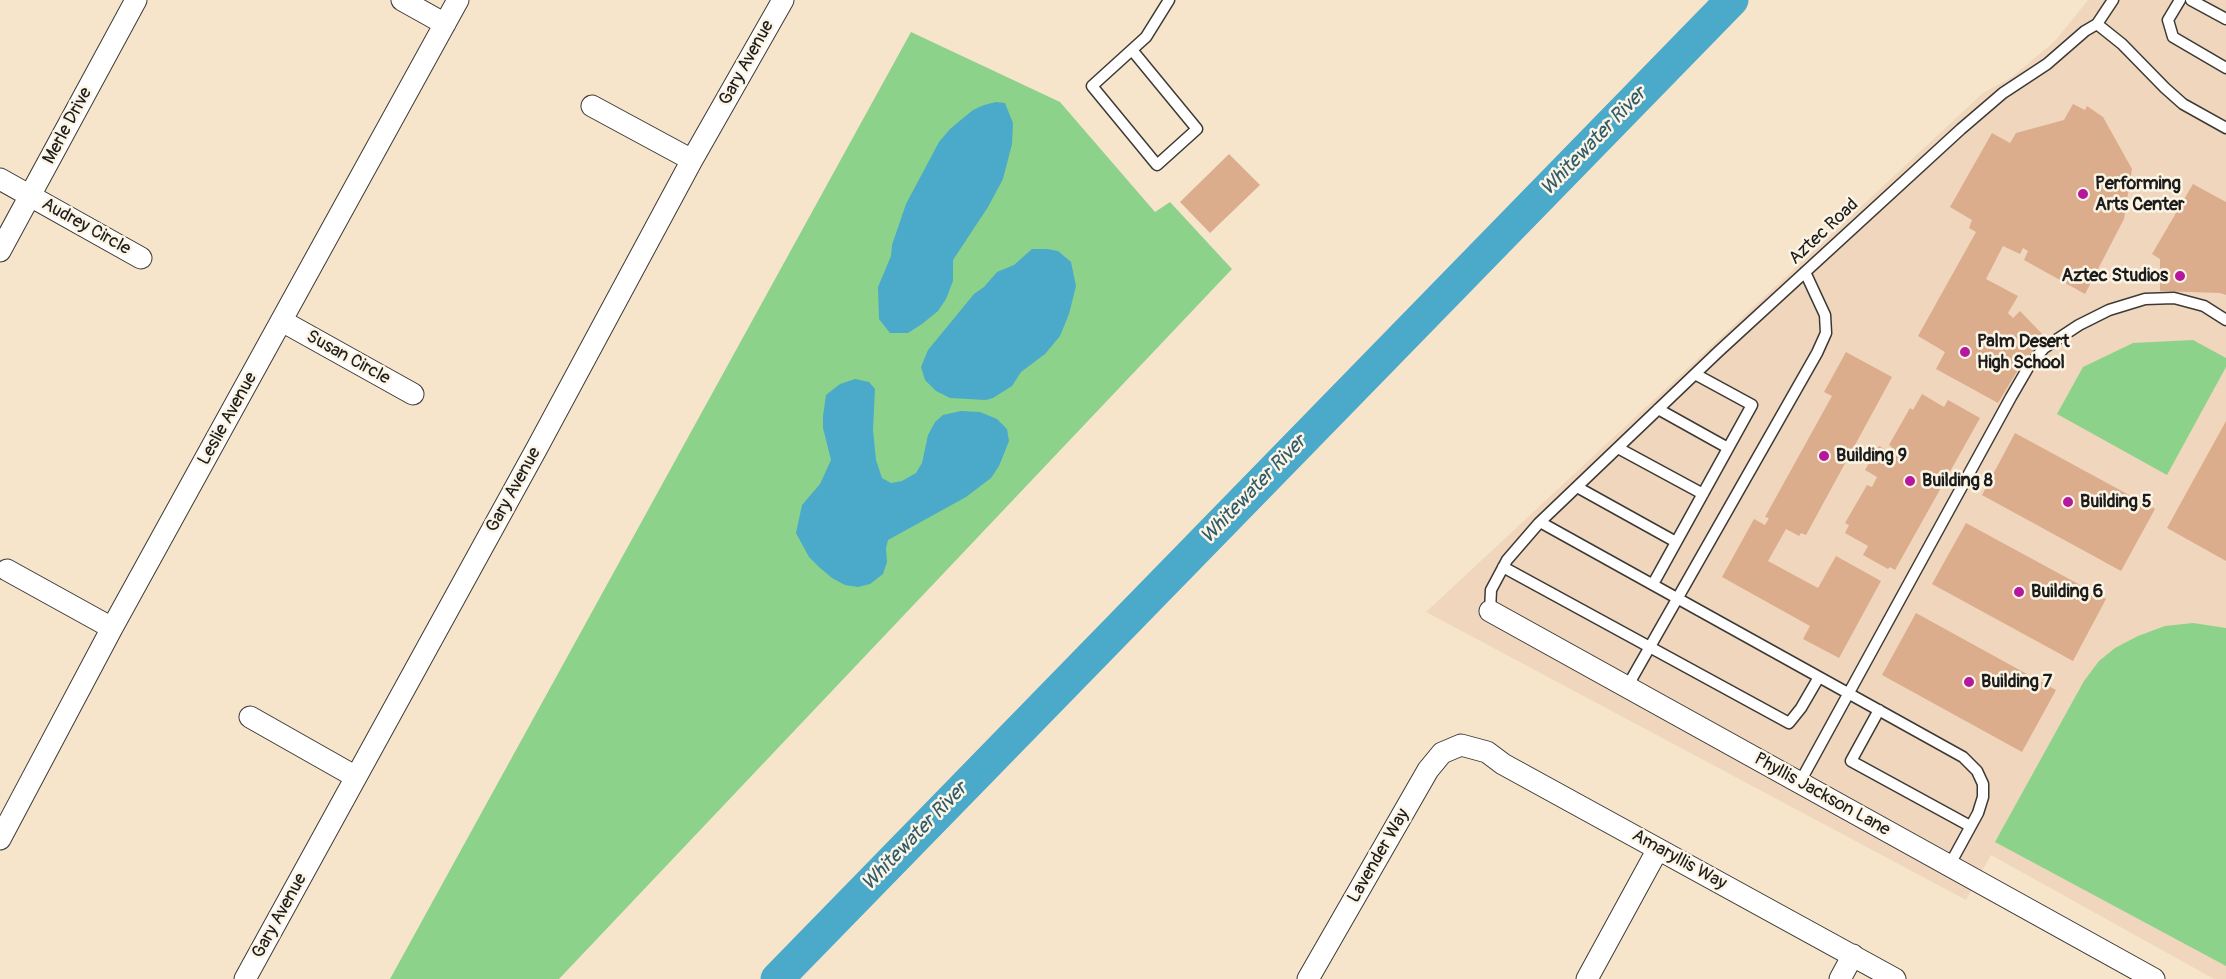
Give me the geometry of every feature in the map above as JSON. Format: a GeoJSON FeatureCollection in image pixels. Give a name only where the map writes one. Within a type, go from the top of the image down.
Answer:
{"type":"FeatureCollection","features":[{"type":"Feature","properties":{"kind":"street","name":"Merle Drive"},"geometry":{"type":"LineString","coordinates":[[0,251],[136,0]]}},
{"type":"Feature","properties":{"kind":"street"},"geometry":{"type":"LineString","coordinates":[[402,0],[445,24]]}},
{"type":"Feature","properties":{"kind":"street","name":"Leslie Avenue"},"geometry":{"type":"LineString","coordinates":[[0,839],[112,628],[458,0]]}},
{"type":"Feature","properties":{"kind":"street","name":"Gary Avenue"},"geometry":{"type":"LineString","coordinates":[[245,979],[537,448],[692,160],[783,0]]}},
{"type":"Feature","properties":{"kind":"street"},"geometry":{"type":"LineString","coordinates":[[592,106],[692,160]]}},
{"type":"Feature","properties":{"kind":"street","name":"Audrey Circle"},"geometry":{"type":"LineString","coordinates":[[0,179],[141,258]]}},
{"type":"Feature","properties":{"kind":"street","name":"Susan Circle"},"geometry":{"type":"LineString","coordinates":[[282,321],[413,394]]}},
{"type":"Feature","properties":{"kind":"street"},"geometry":{"type":"LineString","coordinates":[[8,570],[112,628]]}},
{"type":"Feature","properties":{"kind":"street","name":"Phyllis Jackson Lane"},"geometry":{"type":"LineString","coordinates":[[1490,611],[2154,979]]}},
{"type":"Feature","properties":{"kind":"street"},"geometry":{"type":"LineString","coordinates":[[250,717],[357,777]]}},
{"type":"Feature","properties":{"kind":"street","name":"Amaryllis Way"},"geometry":{"type":"LineString","coordinates":[[1461,746],[1487,752],[1503,764],[1895,979]]}},
{"type":"Feature","properties":{"kind":"street","name":"Lavender Way"},"geometry":{"type":"LineString","coordinates":[[1308,979],[1428,770],[1442,753],[1461,746]]}},
{"type":"Feature","properties":{"kind":"street"},"geometry":{"type":"LineString","coordinates":[[1587,979],[1658,849]]}},
{"type":"Feature","properties":{"kind":"street"},"geometry":{"type":"LineString","coordinates":[[1840,979],[1853,955]]}},
{"type":"Feature","properties":{"kind":"lane"},"geometry":{"type":"LineString","coordinates":[[1132,50],[1197,129],[1157,165],[1092,86],[1146,37],[1169,0]]}},
{"type":"Feature","properties":{"kind":"lane"},"geometry":{"type":"LineString","coordinates":[[2113,0],[2097,24],[2122,44],[2183,104],[2226,128]]}},
{"type":"Feature","properties":{"kind":"lane"},"geometry":{"type":"LineString","coordinates":[[2180,0],[2168,20],[2173,37],[2226,68]]}},
{"type":"Feature","properties":{"kind":"lane"},"geometry":{"type":"LineString","coordinates":[[2192,0],[2226,19]]}},
{"type":"Feature","properties":{"kind":"lane","name":"Aztec Road"},"geometry":{"type":"LineString","coordinates":[[1490,611],[1491,591],[1503,567],[1540,522],[1805,272],[2003,93],[2047,64],[2085,31],[2097,24]]}},
{"type":"Feature","properties":{"kind":"lane"},"geometry":{"type":"LineString","coordinates":[[1627,687],[1826,333],[1825,315],[1805,272]]}},
{"type":"Feature","properties":{"kind":"lane"},"geometry":{"type":"LineString","coordinates":[[1800,783],[2011,397],[2029,366],[2044,348],[2079,324],[2109,310],[2145,299],[2174,298],[2204,306],[2226,320]]}},
{"type":"Feature","properties":{"kind":"lane"},"geometry":{"type":"LineString","coordinates":[[1653,584],[1752,405],[1695,374]]}},
{"type":"Feature","properties":{"kind":"lane"},"geometry":{"type":"LineString","coordinates":[[1658,409],[1728,448]]}},
{"type":"Feature","properties":{"kind":"lane"},"geometry":{"type":"LineString","coordinates":[[1618,448],[1703,494]]}},
{"type":"Feature","properties":{"kind":"lane"},"geometry":{"type":"LineString","coordinates":[[1577,487],[1676,542]]}},
{"type":"Feature","properties":{"kind":"lane"},"geometry":{"type":"LineString","coordinates":[[1540,522],[1963,757],[1977,771],[1983,784],[1983,797],[1949,866]]}},
{"type":"Feature","properties":{"kind":"lane"},"geometry":{"type":"LineString","coordinates":[[1503,567],[1789,723],[1801,708],[1819,677]]}},
{"type":"Feature","properties":{"kind":"lane"},"geometry":{"type":"LineString","coordinates":[[1879,710],[1851,761],[1970,826]]}},
{"type":"Feature","properties":{"kind":"shaded area","name":"Palm Desert High School"},"geometry":{"type":"Polygon","coordinates":[[[2088,0],[2226,0],[2226,979],[2214,979],[1991,855],[1966,900],[1426,612],[1983,93],[2012,77],[2055,41],[2088,0]]]}},
{"type":"Feature","properties":{"kind":"green space"},"geometry":{"type":"Polygon","coordinates":[[[911,32],[1060,102],[1155,212],[1170,202],[1232,269],[559,979],[390,979],[911,32]]]}},
{"type":"Feature","properties":{"kind":"green space"},"geometry":{"type":"Polygon","coordinates":[[[2193,340],[2226,358],[2226,367],[2167,475],[2057,414],[2083,367],[2133,343],[2193,340]]]}},
{"type":"Feature","properties":{"kind":"green space"},"geometry":{"type":"Polygon","coordinates":[[[2193,623],[2226,628],[2226,966],[1995,842],[2084,681],[2099,661],[2115,648],[2138,636],[2165,626],[2193,623]]]}},
{"type":"Feature","properties":{"kind":"water"},"geometry":{"type":"Polygon","coordinates":[[[996,102],[1005,103],[1013,123],[1012,144],[1003,179],[988,207],[953,260],[953,281],[938,311],[908,333],[890,333],[879,319],[878,287],[891,256],[892,245],[906,204],[939,142],[950,129],[973,110],[996,102]]]}},
{"type":"Feature","properties":{"kind":"water"},"geometry":{"type":"Polygon","coordinates":[[[1032,249],[1058,251],[1071,262],[1076,286],[1069,314],[1060,336],[1045,354],[1021,372],[1012,386],[993,398],[986,400],[950,398],[936,391],[925,380],[921,367],[928,350],[974,294],[984,287],[997,272],[1014,265],[1032,249]]]}},
{"type":"Feature","properties":{"kind":"water"},"geometry":{"type":"Polygon","coordinates":[[[855,379],[869,382],[875,389],[873,430],[876,460],[882,478],[891,483],[902,481],[916,473],[922,463],[928,435],[935,422],[943,415],[961,411],[980,412],[997,419],[1007,429],[1009,441],[999,466],[991,478],[966,497],[888,540],[887,562],[883,574],[870,584],[858,587],[845,585],[819,567],[809,557],[796,533],[802,505],[820,484],[831,460],[823,428],[826,395],[840,384],[855,379]]]}},
{"type":"Feature","properties":{"kind":"building"},"geometry":{"type":"Polygon","coordinates":[[[2073,104],[2085,110],[2087,106],[2103,117],[2132,169],[2124,219],[2085,294],[2024,260],[2028,251],[2023,248],[2020,254],[2003,246],[1986,279],[2018,296],[2008,313],[2013,318],[2020,311],[2045,337],[2022,363],[1998,403],[1936,369],[1945,352],[1918,336],[1976,232],[1969,228],[1972,220],[1950,207],[1992,133],[2010,143],[2016,133],[2064,120],[2073,104]]]}},
{"type":"Feature","properties":{"kind":"building"},"geometry":{"type":"Polygon","coordinates":[[[1229,154],[1260,185],[1210,233],[1180,202],[1229,154]]]}},
{"type":"Feature","properties":{"kind":"building"},"geometry":{"type":"Polygon","coordinates":[[[2193,184],[2226,202],[2226,295],[2160,291],[2160,259],[2152,254],[2193,184]]]}},
{"type":"Feature","properties":{"kind":"building","name":"Building 9"},"geometry":{"type":"Polygon","coordinates":[[[1846,352],[1892,377],[1806,535],[1801,533],[1799,536],[1786,529],[1768,561],[1818,588],[1836,556],[1881,581],[1839,658],[1803,639],[1810,626],[1722,577],[1754,519],[1765,525],[1769,518],[1765,517],[1832,396],[1824,392],[1846,352]]]}},
{"type":"Feature","properties":{"kind":"building","name":"Building 8"},"geometry":{"type":"Polygon","coordinates":[[[1922,394],[1944,407],[1948,400],[1980,418],[1895,570],[1890,567],[1888,569],[1863,555],[1868,546],[1845,533],[1849,525],[1845,523],[1867,485],[1872,487],[1877,477],[1865,470],[1879,446],[1889,452],[1892,447],[1889,445],[1910,408],[1913,410],[1922,394]]]}},
{"type":"Feature","properties":{"kind":"building"},"geometry":{"type":"Polygon","coordinates":[[[2226,421],[2226,561],[2167,528],[2226,421]]]}},
{"type":"Feature","properties":{"kind":"building","name":"Building 5"},"geometry":{"type":"Polygon","coordinates":[[[2015,433],[2155,509],[2121,571],[1982,495],[2015,433]]]}},
{"type":"Feature","properties":{"kind":"building","name":"Building 6"},"geometry":{"type":"Polygon","coordinates":[[[1966,523],[2106,599],[2073,661],[1932,584],[1966,523]]]}},
{"type":"Feature","properties":{"kind":"building","name":"Building 7"},"geometry":{"type":"Polygon","coordinates":[[[1916,613],[2056,690],[2022,752],[1882,675],[1916,613]]]}},
{"type":"Feature","properties":{"kind":"waterway","name":"Whitewater River"},"geometry":{"type":"LineString","coordinates":[[777,979],[1732,0]]}},
{"type":"Feature","properties":{"kind":"place","name":"Performing Arts Center"},"geometry":{"type":"Point","coordinates":[2083,194]}},
{"type":"Feature","properties":{"kind":"place","name":"Aztec Studios"},"geometry":{"type":"Point","coordinates":[2180,276]}},
{"type":"Feature","properties":{"kind":"place","name":"Palm Desert High School"},"geometry":{"type":"Point","coordinates":[1965,352]}},
{"type":"Feature","properties":{"kind":"place","name":"Building 9"},"geometry":{"type":"Point","coordinates":[1824,456]}},
{"type":"Feature","properties":{"kind":"place","name":"Building 8"},"geometry":{"type":"Point","coordinates":[1910,481]}},
{"type":"Feature","properties":{"kind":"place","name":"Building 5"},"geometry":{"type":"Point","coordinates":[2068,502]}},
{"type":"Feature","properties":{"kind":"place","name":"Building 6"},"geometry":{"type":"Point","coordinates":[2019,592]}},
{"type":"Feature","properties":{"kind":"place","name":"Building 7"},"geometry":{"type":"Point","coordinates":[1969,682]}}]}
